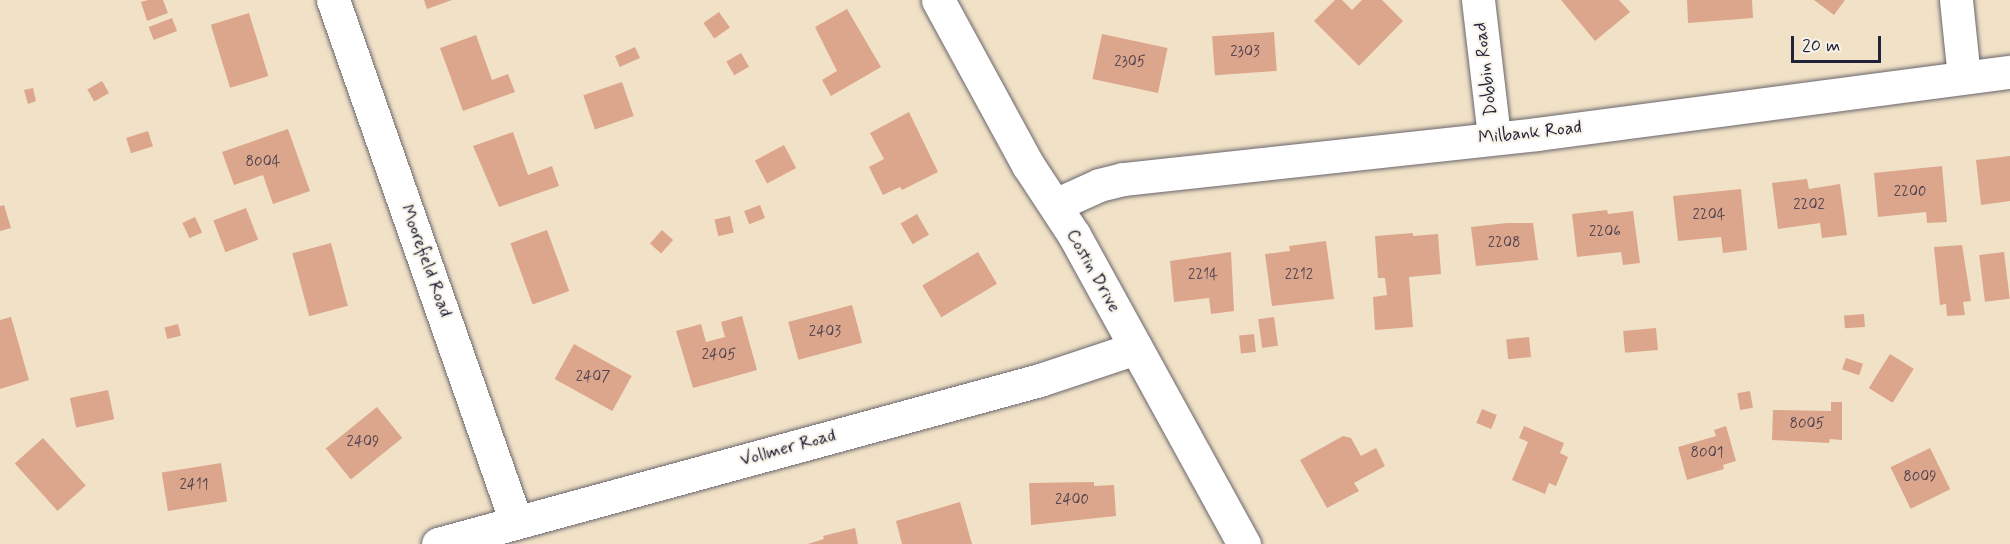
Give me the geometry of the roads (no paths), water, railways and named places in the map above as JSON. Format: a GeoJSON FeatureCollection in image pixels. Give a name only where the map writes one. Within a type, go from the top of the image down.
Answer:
{"type":"FeatureCollection","features":[{"type":"Feature","properties":{"kind":"street","name":"Moorefield Road"},"geometry":{"type":"LineString","coordinates":[[333,0],[516,522]]}},
{"type":"Feature","properties":{"kind":"street","name":"Costin Drive"},"geometry":{"type":"LineString","coordinates":[[938,0],[1136,348],[1244,544]]}},
{"type":"Feature","properties":{"kind":"street","name":"Dobbin Road"},"geometry":{"type":"LineString","coordinates":[[1478,0],[1494,137]]}},
{"type":"Feature","properties":{"kind":"street"},"geometry":{"type":"LineString","coordinates":[[1956,0],[1964,77]]}},
{"type":"Feature","properties":{"kind":"street","name":"Milbank Road"},"geometry":{"type":"LineString","coordinates":[[1054,205],[1099,185],[1123,179],[1494,137],[2010,72]]}},
{"type":"Feature","properties":{"kind":"street","name":"Vollmer Road"},"geometry":{"type":"LineString","coordinates":[[438,544],[1040,380],[1136,348]]}}]}
